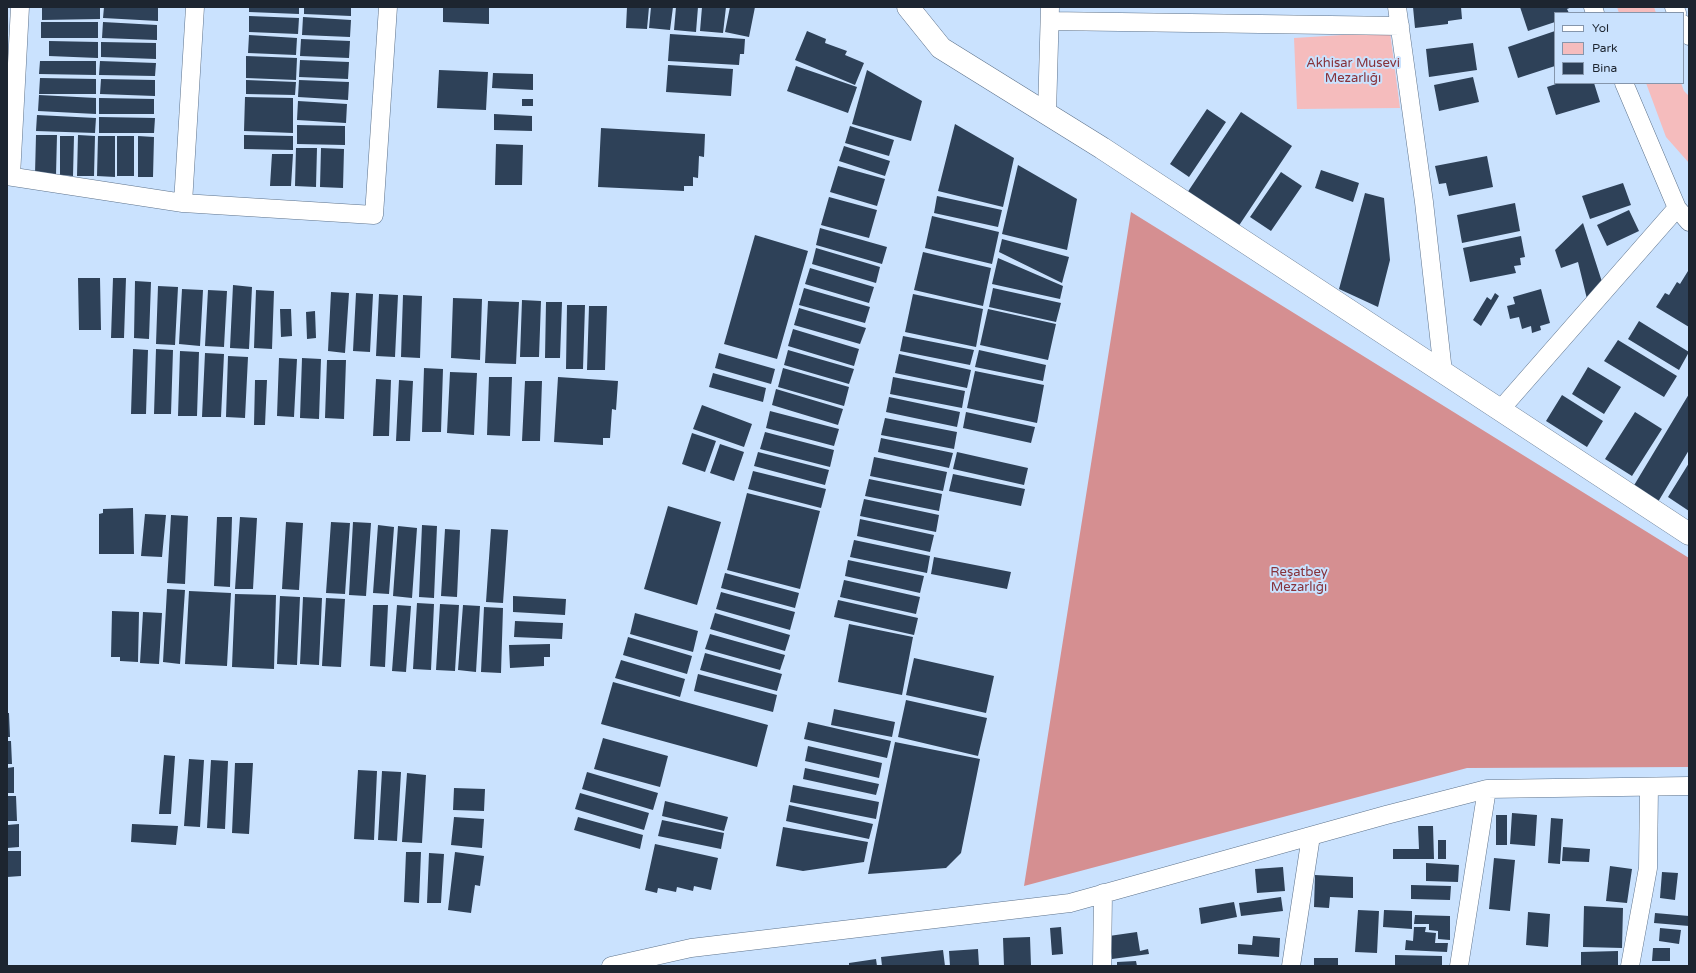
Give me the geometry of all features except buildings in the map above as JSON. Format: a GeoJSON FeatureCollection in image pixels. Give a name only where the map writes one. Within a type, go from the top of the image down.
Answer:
{"type":"FeatureCollection","features":[{"type":"Feature","properties":{"kind":"street"},"geometry":{"type":"LineString","coordinates":[[20,7],[9,176],[183,204],[374,215],[388,7]]}},
{"type":"Feature","properties":{"kind":"street"},"geometry":{"type":"LineString","coordinates":[[183,204],[195,7]]}},
{"type":"Feature","properties":{"kind":"street"},"geometry":{"type":"LineString","coordinates":[[908,7],[941,48],[1102,148],[1689,534]]}},
{"type":"Feature","properties":{"kind":"street"},"geometry":{"type":"LineString","coordinates":[[1397,7],[1427,224],[1443,372]]}},
{"type":"Feature","properties":{"kind":"street"},"geometry":{"type":"LineString","coordinates":[[1047,113],[1050,14],[1400,26]]}},
{"type":"Feature","properties":{"kind":"street"},"geometry":{"type":"LineString","coordinates":[[1684,26],[1689,36]]}},
{"type":"Feature","properties":{"kind":"street"},"geometry":{"type":"LineString","coordinates":[[1624,84],[1677,208],[1689,222]]}},
{"type":"Feature","properties":{"kind":"street"},"geometry":{"type":"LineString","coordinates":[[1500,410],[1677,208]]}},
{"type":"Feature","properties":{"kind":"street"},"geometry":{"type":"LineString","coordinates":[[611,966],[691,948],[1070,903],[1311,836],[1488,789],[1689,786]]}},
{"type":"Feature","properties":{"kind":"street"},"geometry":{"type":"LineString","coordinates":[[1630,966],[1648,868],[1649,787]]}},
{"type":"Feature","properties":{"kind":"street"},"geometry":{"type":"LineString","coordinates":[[1459,966],[1488,789]]}},
{"type":"Feature","properties":{"kind":"street"},"geometry":{"type":"LineString","coordinates":[[1291,966],[1311,836]]}},
{"type":"Feature","properties":{"kind":"street"},"geometry":{"type":"LineString","coordinates":[[1102,966],[1103,893]]}},
{"type":"Feature","properties":{"kind":"green space"},"geometry":{"type":"Polygon","coordinates":[[[1617,7],[1654,7],[1656,12],[1619,12],[1617,7]]]}},
{"type":"Feature","properties":{"kind":"green space","name":"Akhisar Musevi Mezarlığı"},"geometry":{"type":"Polygon","coordinates":[[[1390,32],[1400,108],[1297,109],[1294,38],[1390,32]]]}},
{"type":"Feature","properties":{"kind":"green space"},"geometry":{"type":"Polygon","coordinates":[[[1646,84],[1681,84],[1684,91],[1689,96],[1689,163],[1666,137],[1646,84]]]}},
{"type":"Feature","properties":{"kind":"green space","name":"Reşatbey Mezarlığı"},"geometry":{"type":"Polygon","coordinates":[[[1131,212],[1689,558],[1689,767],[1467,768],[1024,886],[1131,212]]]}}]}
